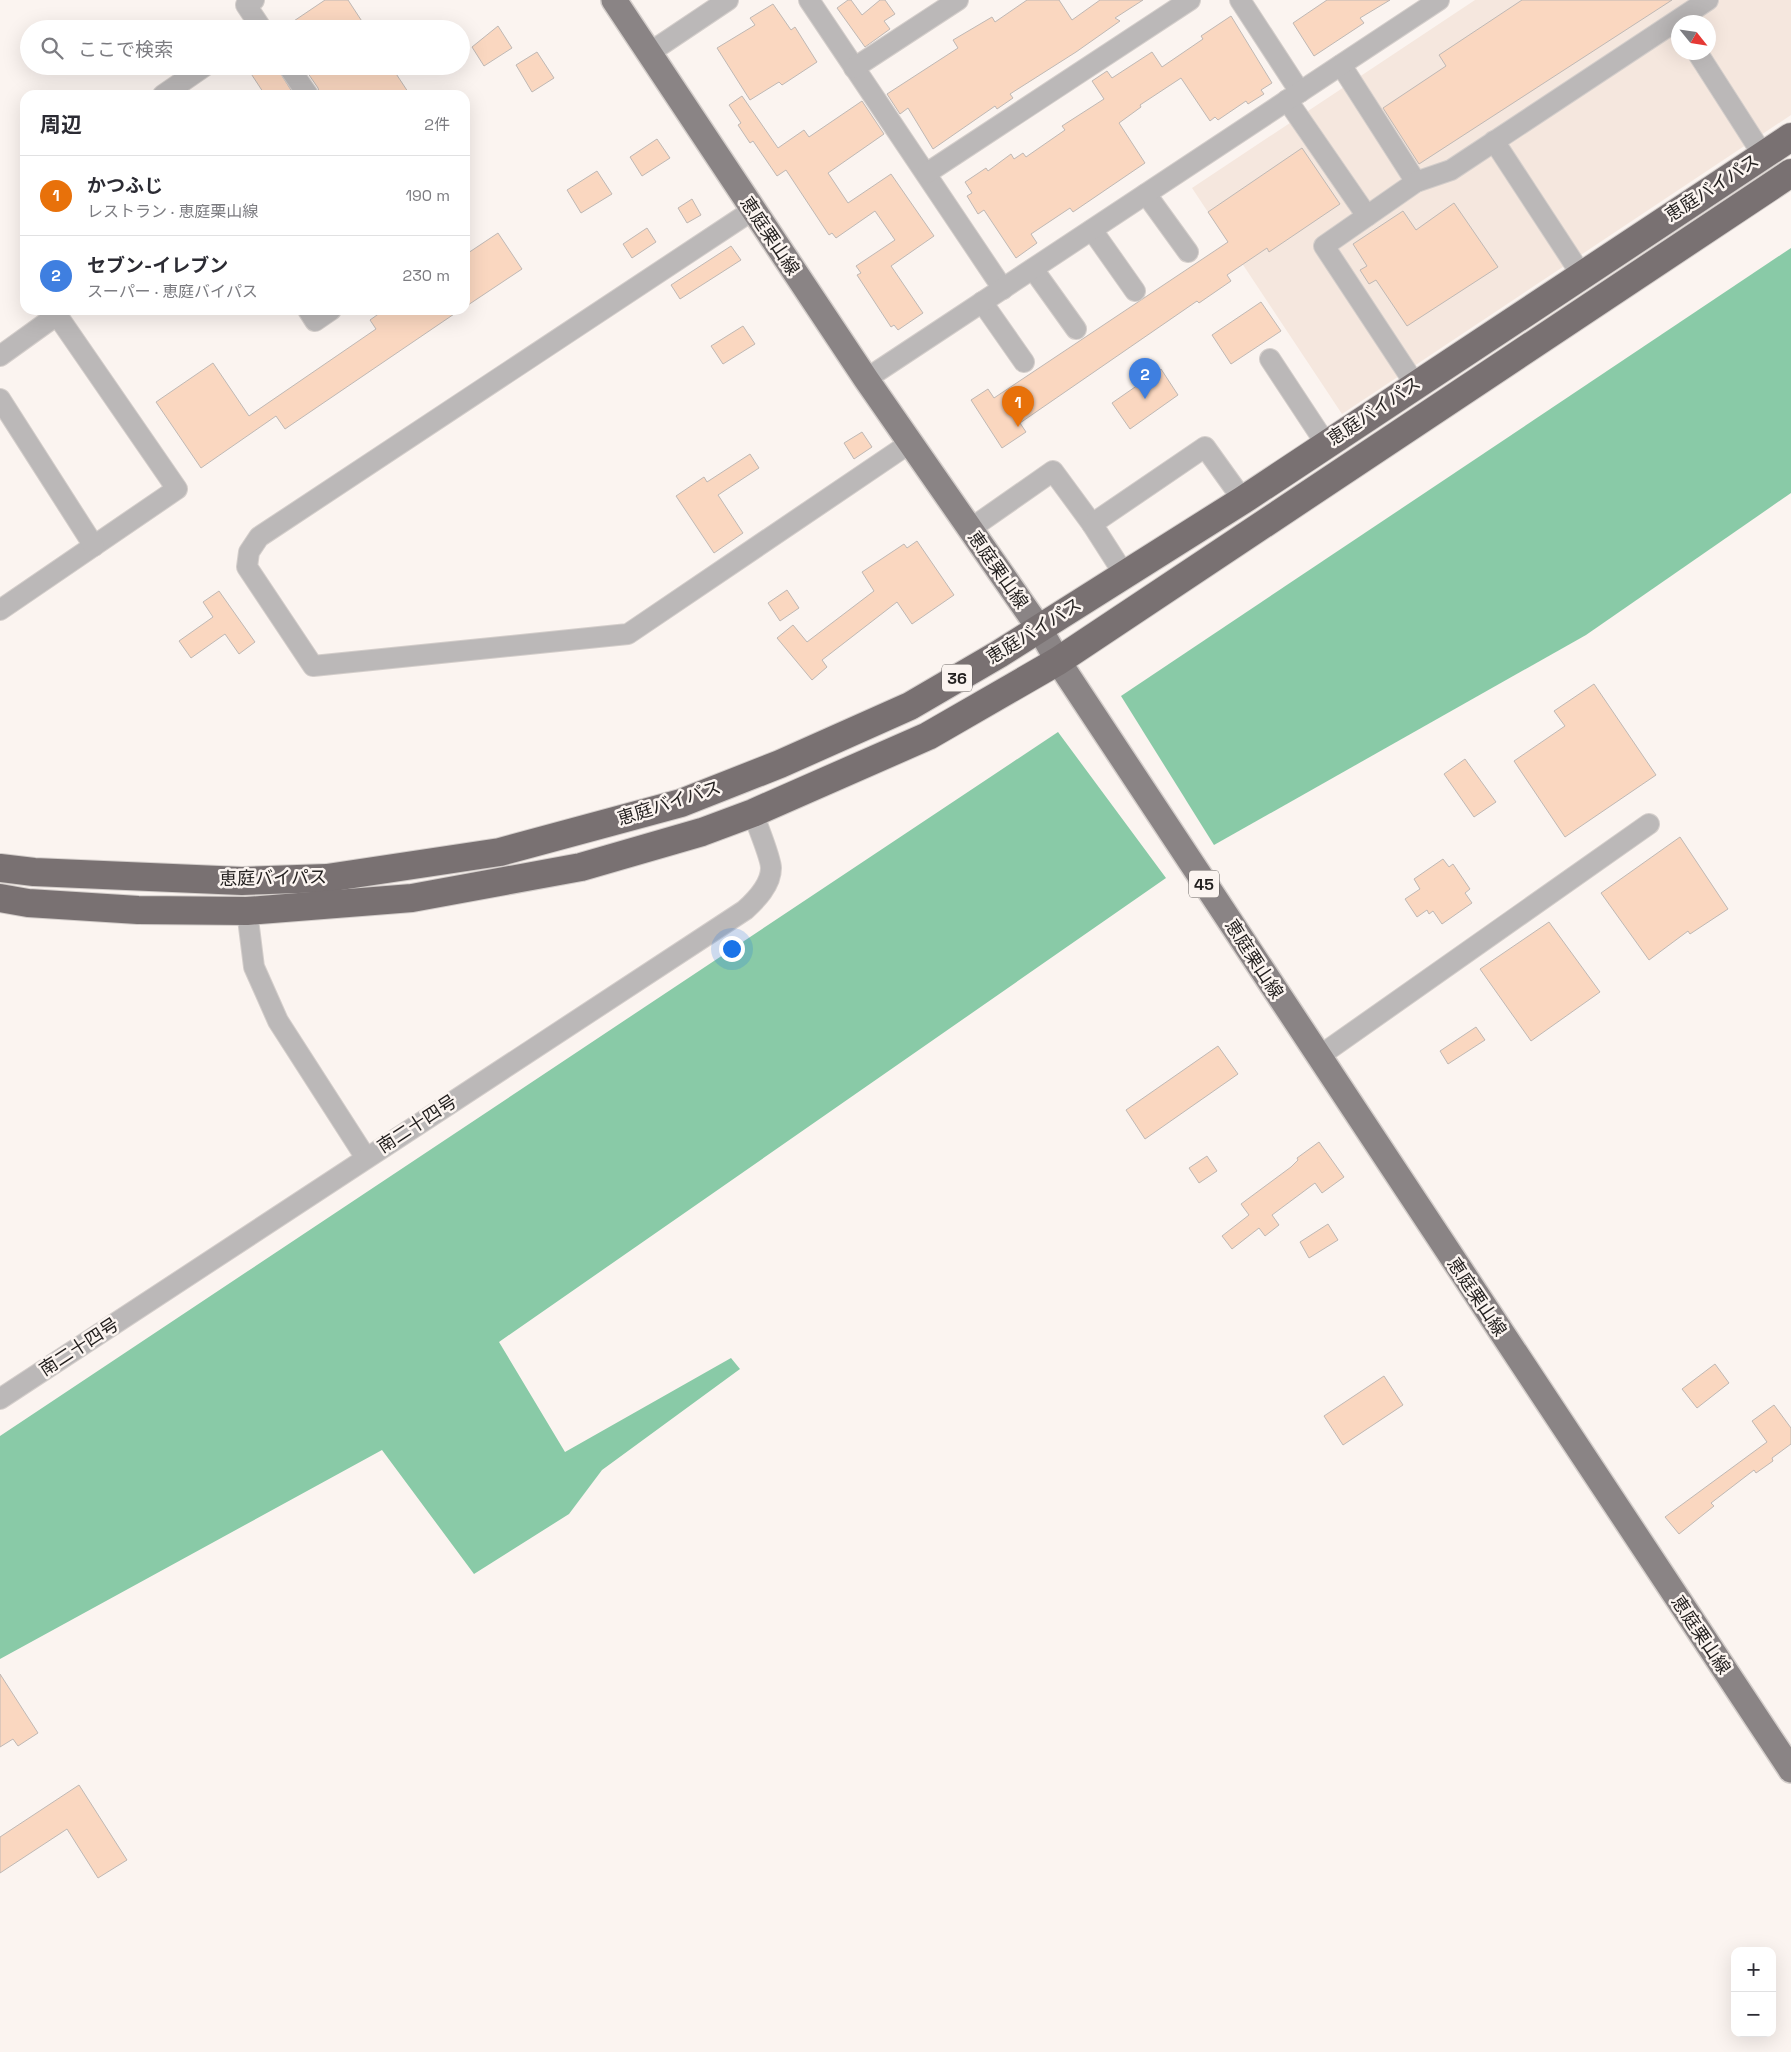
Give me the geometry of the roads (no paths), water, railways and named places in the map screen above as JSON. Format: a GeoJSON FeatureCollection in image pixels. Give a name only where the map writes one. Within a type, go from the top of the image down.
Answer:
{"type":"FeatureCollection","features":[{"type":"Feature","properties":{"kind":"highway","name":"恵庭バイパス"},"geometry":{"type":"LineString","coordinates":[[0,868],[34,872],[251,880],[327,878],[500,852],[681,803],[780,764],[910,706],[1038,628],[1243,500],[1581,274],[1791,137]]}},
{"type":"Feature","properties":{"kind":"highway","name":"恵庭バイパス"},"geometry":{"type":"LineString","coordinates":[[0,898],[28,903],[138,910],[247,911],[412,898],[581,867],[702,832],[753,813],[928,736],[1058,661],[1791,172]]}},
{"type":"Feature","properties":{"kind":"main road","name":"恵庭栗山線"},"geometry":{"type":"LineString","coordinates":[[614,0],[866,379],[1038,628],[1318,1057],[1791,1770]]}},
{"type":"Feature","properties":{"kind":"street"},"geometry":{"type":"LineString","coordinates":[[254,0],[246,5],[256,20]]}},
{"type":"Feature","properties":{"kind":"street"},"geometry":{"type":"LineString","coordinates":[[649,53],[728,0]]}},
{"type":"Feature","properties":{"kind":"street"},"geometry":{"type":"LineString","coordinates":[[809,0],[927,173],[1003,289]]}},
{"type":"Feature","properties":{"kind":"street"},"geometry":{"type":"LineString","coordinates":[[854,68],[958,0]]}},
{"type":"Feature","properties":{"kind":"street"},"geometry":{"type":"LineString","coordinates":[[927,173],[1190,0]]}},
{"type":"Feature","properties":{"kind":"street"},"geometry":{"type":"LineString","coordinates":[[1240,0],[1294,96],[1367,216]]}},
{"type":"Feature","properties":{"kind":"street"},"geometry":{"type":"LineString","coordinates":[[866,379],[1439,0]]}},
{"type":"Feature","properties":{"kind":"street"},"geometry":{"type":"LineString","coordinates":[[1688,15],[1708,0]]}},
{"type":"Feature","properties":{"kind":"street"},"geometry":{"type":"LineString","coordinates":[[1415,384],[1324,246],[1416,182],[1451,170],[1671,27]]}},
{"type":"Feature","properties":{"kind":"street"},"geometry":{"type":"LineString","coordinates":[[1702,60],[1763,155]]}},
{"type":"Feature","properties":{"kind":"street"},"geometry":{"type":"LineString","coordinates":[[1340,65],[1416,182]]}},
{"type":"Feature","properties":{"kind":"street"},"geometry":{"type":"LineString","coordinates":[[171,90],[192,75]]}},
{"type":"Feature","properties":{"kind":"street"},"geometry":{"type":"LineString","coordinates":[[294,75],[305,90]]}},
{"type":"Feature","properties":{"kind":"street"},"geometry":{"type":"LineString","coordinates":[[1494,141],[1581,274]]}},
{"type":"Feature","properties":{"kind":"street"},"geometry":{"type":"LineString","coordinates":[[1146,194],[1188,252]]}},
{"type":"Feature","properties":{"kind":"street"},"geometry":{"type":"LineString","coordinates":[[753,210],[259,537],[249,552],[247,567],[313,666],[628,634],[910,443]]}},
{"type":"Feature","properties":{"kind":"street"},"geometry":{"type":"LineString","coordinates":[[1092,230],[1135,291]]}},
{"type":"Feature","properties":{"kind":"street"},"geometry":{"type":"LineString","coordinates":[[1033,269],[1076,329]]}},
{"type":"Feature","properties":{"kind":"street"},"geometry":{"type":"LineString","coordinates":[[982,302],[1024,362]]}},
{"type":"Feature","properties":{"kind":"street"},"geometry":{"type":"LineString","coordinates":[[0,356],[57,315],[177,489],[0,610]]}},
{"type":"Feature","properties":{"kind":"street"},"geometry":{"type":"LineString","coordinates":[[311,315],[315,321],[324,315]]}},
{"type":"Feature","properties":{"kind":"street"},"geometry":{"type":"LineString","coordinates":[[1270,359],[1326,444]]}},
{"type":"Feature","properties":{"kind":"street"},"geometry":{"type":"LineString","coordinates":[[0,399],[94,546]]}},
{"type":"Feature","properties":{"kind":"street"},"geometry":{"type":"LineString","coordinates":[[1092,524],[1204,447],[1243,500]]}},
{"type":"Feature","properties":{"kind":"street"},"geometry":{"type":"LineString","coordinates":[[970,529],[1053,471],[1092,524],[1124,574]]}},
{"type":"Feature","properties":{"kind":"street","name":"南二十四号"},"geometry":{"type":"LineString","coordinates":[[0,1399],[745,910],[756,900],[766,885],[771,868],[753,813]]}},
{"type":"Feature","properties":{"kind":"street"},"geometry":{"type":"LineString","coordinates":[[1318,1057],[1648,824]]}},
{"type":"Feature","properties":{"kind":"street"},"geometry":{"type":"LineString","coordinates":[[247,911],[254,967],[278,1021],[366,1158]]}},
{"type":"Feature","properties":{"kind":"place","name":"セブン-イレブン"},"geometry":{"type":"Point","coordinates":[1145,399]}},
{"type":"Feature","properties":{"kind":"place","name":"かつふじ"},"geometry":{"type":"Point","coordinates":[1018,427]}}]}
